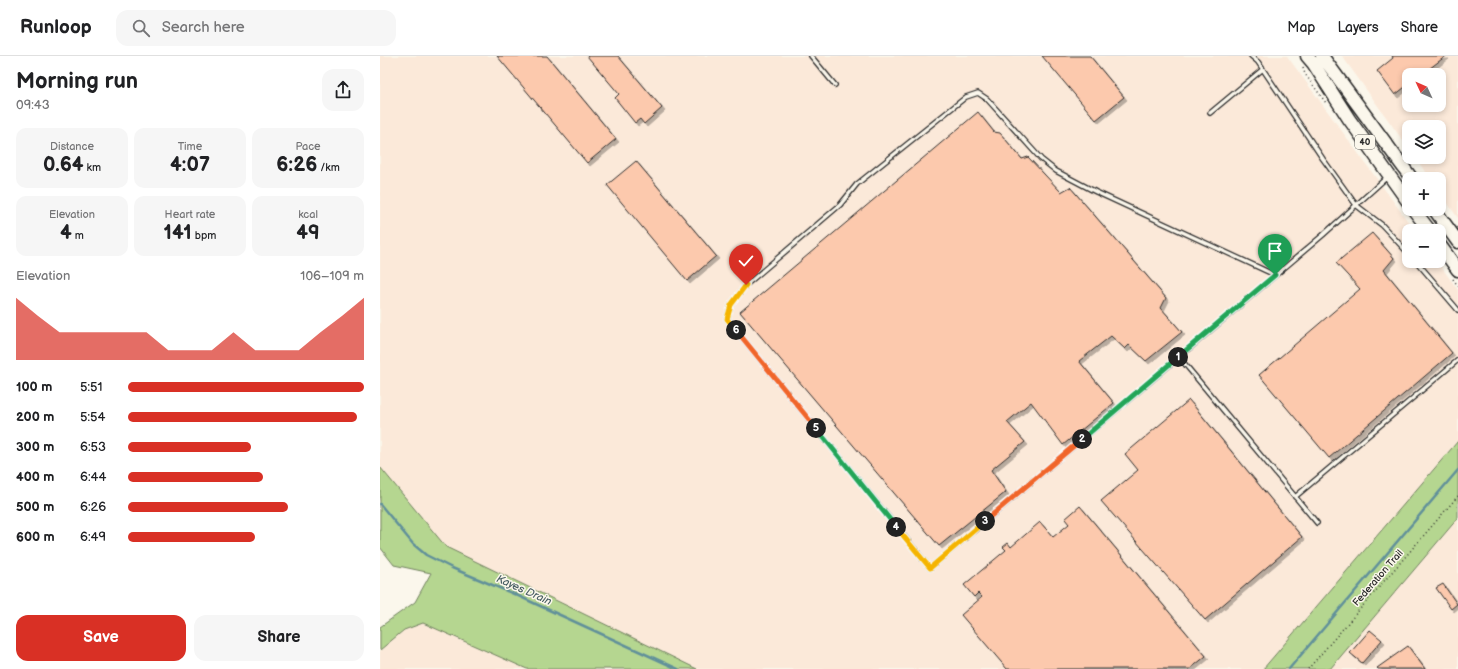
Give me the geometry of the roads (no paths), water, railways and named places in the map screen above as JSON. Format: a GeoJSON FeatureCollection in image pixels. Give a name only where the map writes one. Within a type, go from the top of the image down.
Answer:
{"type":"FeatureCollection","features":[{"type":"Feature","properties":{"kind":"main road","name":"40"},"geometry":{"type":"LineString","coordinates":[[1307,56],[1349,119],[1402,193]]}},
{"type":"Feature","properties":{"kind":"main road","name":"40"},"geometry":{"type":"LineString","coordinates":[[1322,56],[1407,172]]}},
{"type":"Feature","properties":{"kind":"main road"},"geometry":{"type":"LineString","coordinates":[[1418,216],[1425,224]]}},
{"type":"Feature","properties":{"kind":"main road"},"geometry":{"type":"LineString","coordinates":[[1439,216],[1458,242]]}},
{"type":"Feature","properties":{"kind":"main road"},"geometry":{"type":"LineString","coordinates":[[1446,254],[1458,270]]}},
{"type":"Feature","properties":{"kind":"lane"},"geometry":{"type":"LineString","coordinates":[[811,56],[835,85]]}},
{"type":"Feature","properties":{"kind":"lane"},"geometry":{"type":"LineString","coordinates":[[1250,56],[1258,62],[1263,69],[1356,206],[1382,224],[1402,246]]}},
{"type":"Feature","properties":{"kind":"lane"},"geometry":{"type":"LineString","coordinates":[[1258,56],[1258,62]]}},
{"type":"Feature","properties":{"kind":"lane"},"geometry":{"type":"LineString","coordinates":[[1210,113],[1263,69]]}},
{"type":"Feature","properties":{"kind":"lane"},"geometry":{"type":"LineString","coordinates":[[1275,275],[1096,192],[1056,171],[1041,159],[987,99],[978,93],[966,97],[858,184],[840,206],[746,285],[731,305],[727,319],[930,568],[1179,357],[1356,206],[1385,179],[1390,177]]}},
{"type":"Feature","properties":{"kind":"lane"},"geometry":{"type":"LineString","coordinates":[[1422,268],[1458,310]]}},
{"type":"Feature","properties":{"kind":"lane"},"geometry":{"type":"LineString","coordinates":[[1179,357],[1317,524]]}},
{"type":"Feature","properties":{"kind":"lane"},"geometry":{"type":"LineString","coordinates":[[1295,497],[1458,360]]}},
{"type":"Feature","properties":{"kind":"waterway"},"geometry":{"type":"LineString","coordinates":[[1289,669],[1458,470]]}},
{"type":"Feature","properties":{"kind":"waterway","name":"Kayes Drain"},"geometry":{"type":"LineString","coordinates":[[380,504],[413,544],[426,555],[678,669]]}}]}
